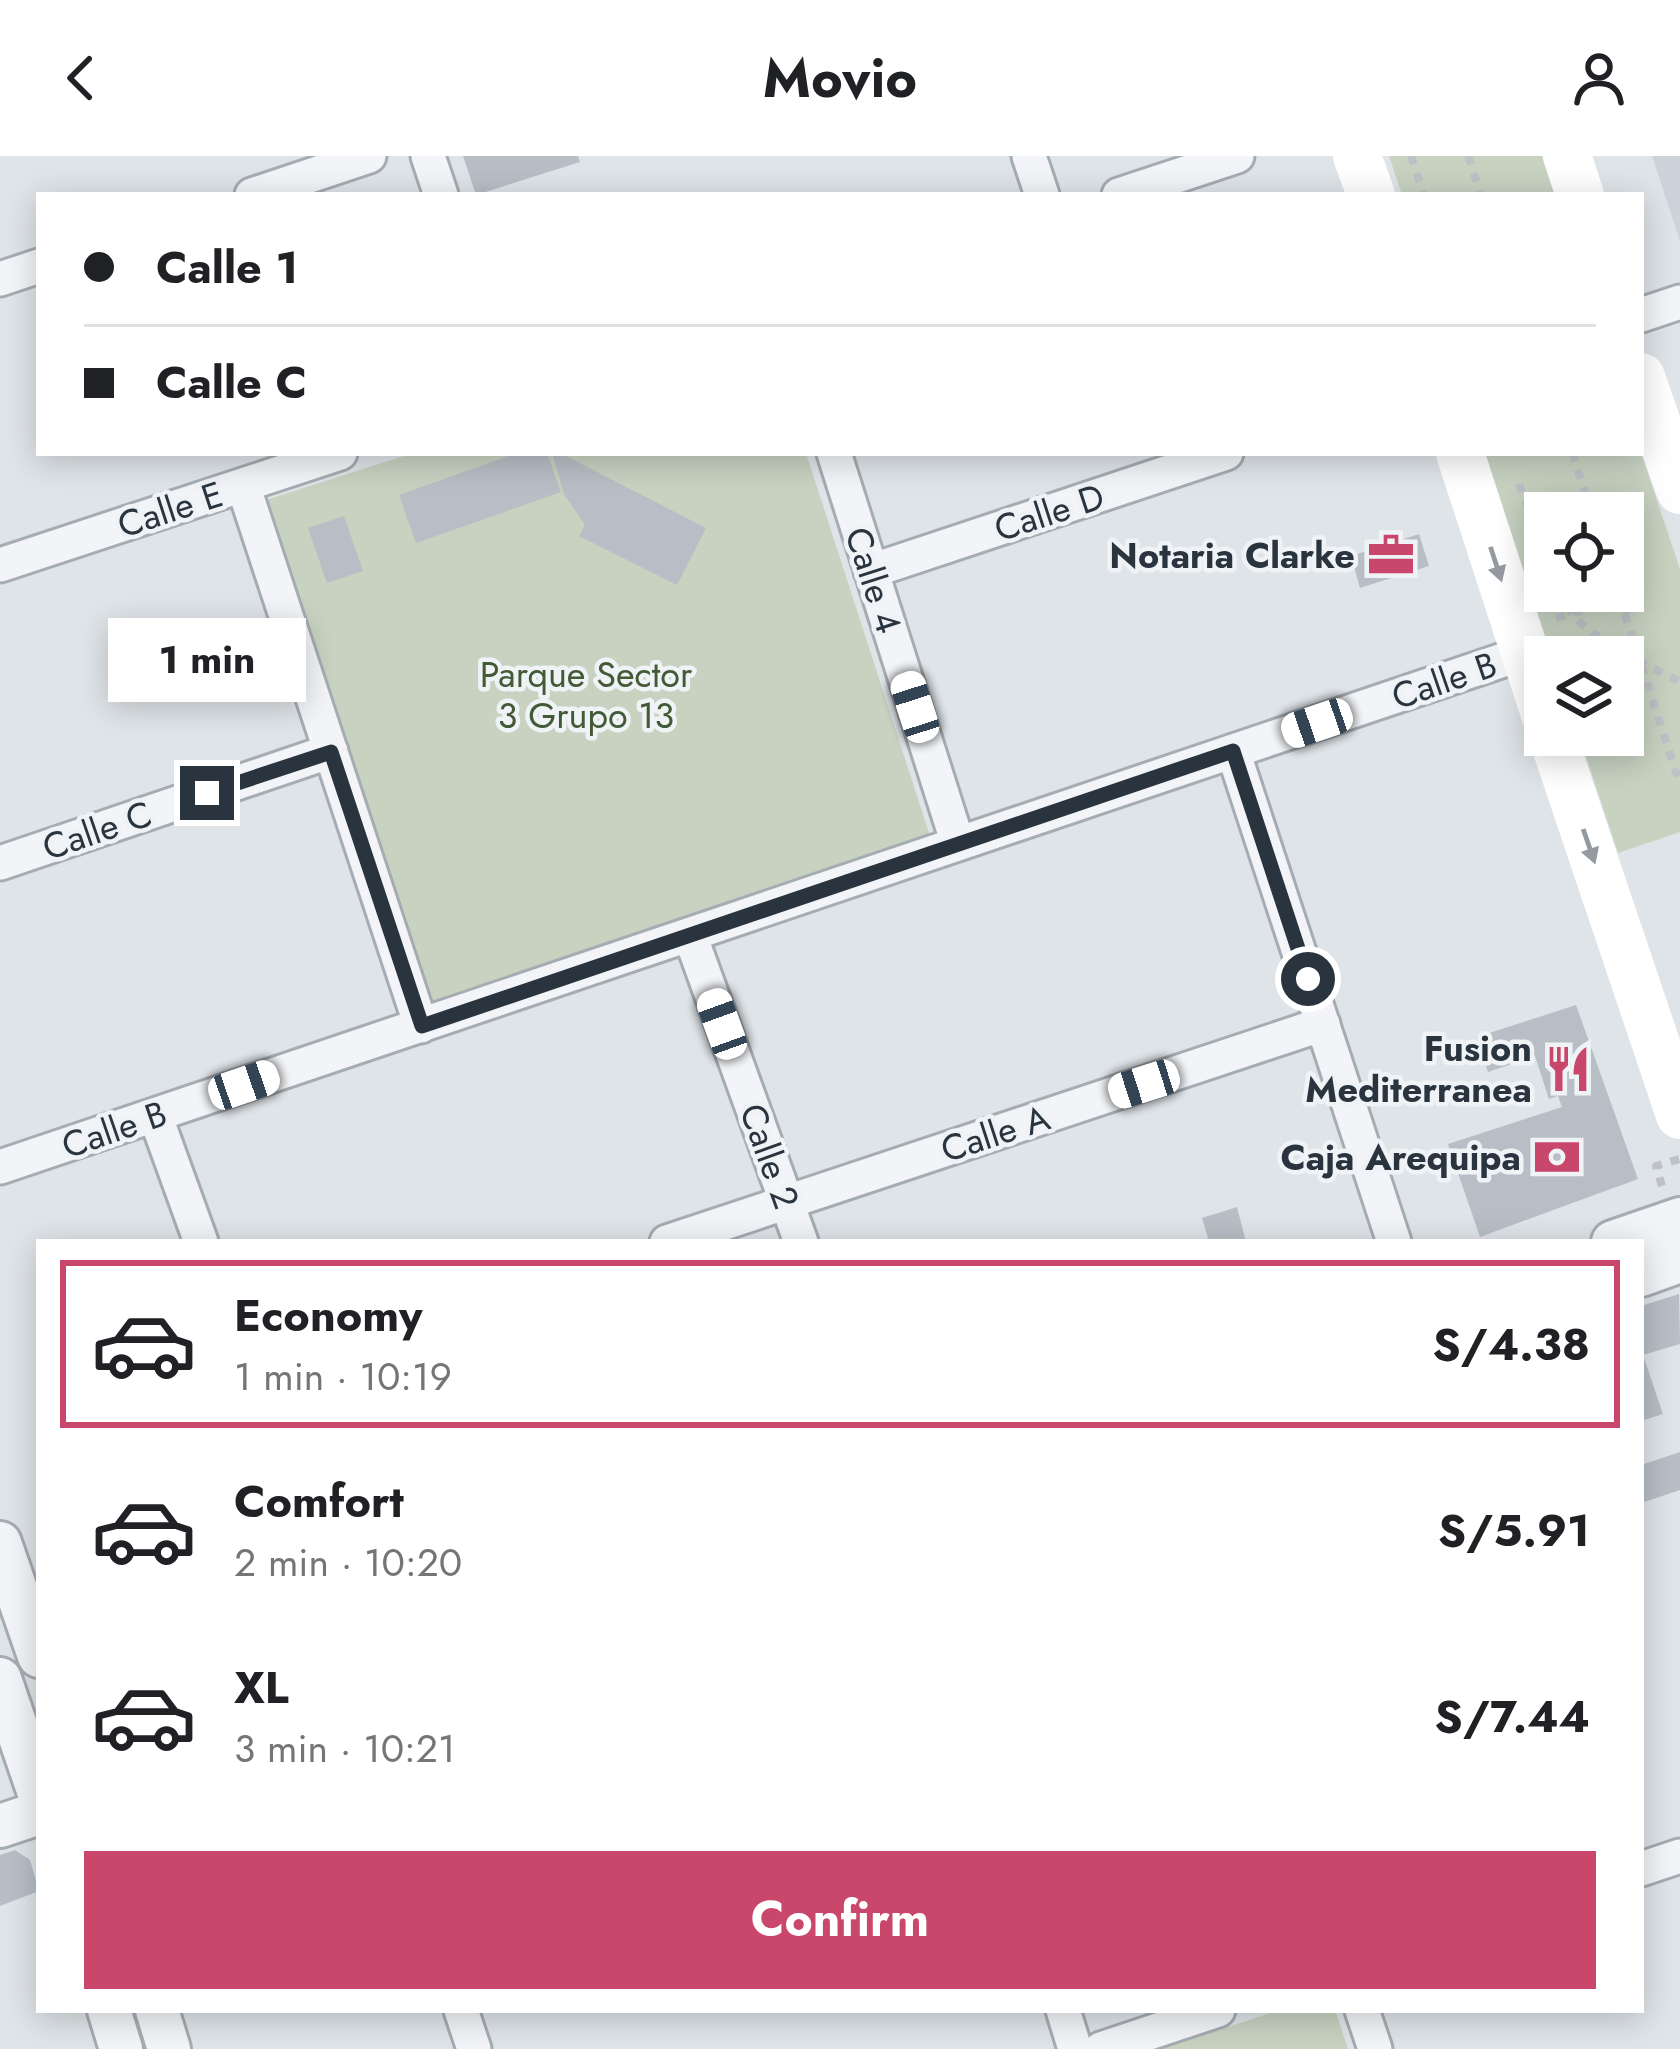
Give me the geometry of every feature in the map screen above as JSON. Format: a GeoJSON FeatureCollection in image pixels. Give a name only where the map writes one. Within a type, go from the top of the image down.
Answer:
{"type":"FeatureCollection","features":[{"type":"Feature","properties":{"kind":"main road"},"geometry":{"type":"LineString","coordinates":[[1358,156],[1370,192]]}},
{"type":"Feature","properties":{"kind":"main road"},"geometry":{"type":"LineString","coordinates":[[1567,156],[1579,192]]}},
{"type":"Feature","properties":{"kind":"main road"},"geometry":{"type":"LineString","coordinates":[[1644,386],[1680,490]]}},
{"type":"Feature","properties":{"kind":"main road"},"geometry":{"type":"LineString","coordinates":[[1461,456],[1524,652]]}},
{"type":"Feature","properties":{"kind":"main road"},"geometry":{"type":"LineString","coordinates":[[1559,756],[1680,1115]]}},
{"type":"Feature","properties":{"kind":"street"},"geometry":{"type":"LineString","coordinates":[[261,192],[369,156]]}},
{"type":"Feature","properties":{"kind":"street"},"geometry":{"type":"LineString","coordinates":[[428,156],[440,192]]}},
{"type":"Feature","properties":{"kind":"street"},"geometry":{"type":"LineString","coordinates":[[1030,156],[1041,192]]}},
{"type":"Feature","properties":{"kind":"street"},"geometry":{"type":"LineString","coordinates":[[1128,192],[1237,156]]}},
{"type":"Feature","properties":{"kind":"street"},"geometry":{"type":"LineString","coordinates":[[0,279],[36,267]]}},
{"type":"Feature","properties":{"kind":"street"},"geometry":{"type":"LineString","coordinates":[[1644,314],[1680,302]]}},
{"type":"Feature","properties":{"kind":"street","name":"Calle E"},"geometry":{"type":"LineString","coordinates":[[0,566],[331,456]]}},
{"type":"Feature","properties":{"kind":"street","name":"Calle 4"},"geometry":{"type":"LineString","coordinates":[[835,456],[958,844]]}},
{"type":"Feature","properties":{"kind":"street","name":"Calle D"},"geometry":{"type":"LineString","coordinates":[[872,571],[1217,456]]}},
{"type":"Feature","properties":{"kind":"street"},"geometry":{"type":"LineString","coordinates":[[242,485],[422,1026]]}},
{"type":"Feature","properties":{"kind":"street","name":"Calle B"},"geometry":{"type":"LineString","coordinates":[[0,1168],[1524,652]]}},
{"type":"Feature","properties":{"kind":"street"},"geometry":{"type":"LineString","coordinates":[[1233,751],[1393,1239]]}},
{"type":"Feature","properties":{"kind":"street","name":"Calle C"},"geometry":{"type":"LineString","coordinates":[[0,863],[331,752]]}},
{"type":"Feature","properties":{"kind":"street","name":"Calle 2"},"geometry":{"type":"LineString","coordinates":[[690,934],[800,1239]]}},
{"type":"Feature","properties":{"kind":"street","name":"Calle A"},"geometry":{"type":"LineString","coordinates":[[676,1239],[1323,1024]]}},
{"type":"Feature","properties":{"kind":"street"},"geometry":{"type":"LineString","coordinates":[[155,1115],[199,1239]]}},
{"type":"Feature","properties":{"kind":"street"},"geometry":{"type":"LineString","coordinates":[[1622,1239],[1680,1219]]}},
{"type":"Feature","properties":{"kind":"street"},"geometry":{"type":"LineString","coordinates":[[1644,1273],[1680,1262]]}},
{"type":"Feature","properties":{"kind":"street"},"geometry":{"type":"LineString","coordinates":[[0,1543],[36,1647]]}},
{"type":"Feature","properties":{"kind":"street"},"geometry":{"type":"LineString","coordinates":[[0,1679],[27,1778]]}},
{"type":"Feature","properties":{"kind":"street"},"geometry":{"type":"LineString","coordinates":[[0,1826],[36,1815]]}},
{"type":"Feature","properties":{"kind":"street"},"geometry":{"type":"LineString","coordinates":[[1644,1868],[1680,1856]]}},
{"type":"Feature","properties":{"kind":"street"},"geometry":{"type":"LineString","coordinates":[[110,2013],[121,2049]]}},
{"type":"Feature","properties":{"kind":"street"},"geometry":{"type":"LineString","coordinates":[[158,2013],[169,2049]]}},
{"type":"Feature","properties":{"kind":"street"},"geometry":{"type":"LineString","coordinates":[[462,2013],[474,2049]]}},
{"type":"Feature","properties":{"kind":"street"},"geometry":{"type":"LineString","coordinates":[[1064,2013],[1075,2049]]}},
{"type":"Feature","properties":{"kind":"street"},"geometry":{"type":"LineString","coordinates":[[1100,2049],[1209,2013]]}},
{"type":"Feature","properties":{"kind":"street"},"geometry":{"type":"LineString","coordinates":[[1364,2013],[1375,2049]]}},
{"type":"Feature","properties":{"kind":"path"},"geometry":{"type":"LineString","coordinates":[[1411,156],[1423,192]]}},
{"type":"Feature","properties":{"kind":"path"},"geometry":{"type":"LineString","coordinates":[[1468,156],[1480,192]]}},
{"type":"Feature","properties":{"kind":"path"},"geometry":{"type":"LineString","coordinates":[[1573,456],[1585,492]]}},
{"type":"Feature","properties":{"kind":"path"},"geometry":{"type":"LineString","coordinates":[[1515,474],[1524,499]]}},
{"type":"Feature","properties":{"kind":"path"},"geometry":{"type":"LineString","coordinates":[[1571,612],[1597,636]]}},
{"type":"Feature","properties":{"kind":"path"},"geometry":{"type":"LineString","coordinates":[[1621,612],[1632,636]]}},
{"type":"Feature","properties":{"kind":"path"},"geometry":{"type":"LineString","coordinates":[[1644,663],[1680,682]]}},
{"type":"Feature","properties":{"kind":"path"},"geometry":{"type":"LineString","coordinates":[[1644,673],[1680,785]]}},
{"type":"Feature","properties":{"kind":"shaded area"},"geometry":{"type":"Polygon","coordinates":[[[1652,156],[1680,156],[1680,241],[1652,156]]]}},
{"type":"Feature","properties":{"kind":"green space"},"geometry":{"type":"Polygon","coordinates":[[[1389,156],[1542,156],[1554,192],[1401,192],[1389,156]]]}},
{"type":"Feature","properties":{"kind":"green space","name":"Parque Sector 3 Grupo 13"},"geometry":{"type":"Polygon","coordinates":[[[404,456],[807,456],[930,836],[431,1001],[266,500],[404,456]]]}},
{"type":"Feature","properties":{"kind":"green space"},"geometry":{"type":"Polygon","coordinates":[[[1484,456],[1642,456],[1680,569],[1680,832],[1618,853],[1586,756],[1644,756],[1644,636],[1545,636],[1537,612],[1644,612],[1644,492],[1524,492],[1524,574],[1484,456]]]}},
{"type":"Feature","properties":{"kind":"green space"},"geometry":{"type":"Polygon","coordinates":[[[1271,2013],[1336,2013],[1348,2049],[1160,2049],[1271,2013]]]}},
{"type":"Feature","properties":{"kind":"building"},"geometry":{"type":"Polygon","coordinates":[[[463,156],[578,156],[580,162],[485,192],[475,192],[463,156]]]}},
{"type":"Feature","properties":{"kind":"building"},"geometry":{"type":"Polygon","coordinates":[[[509,456],[548,456],[561,492],[416,543],[399,495],[509,456]]]}},
{"type":"Feature","properties":{"kind":"building"},"geometry":{"type":"Polygon","coordinates":[[[553,456],[566,456],[706,528],[677,585],[579,536],[585,525],[564,494],[553,456]]]}},
{"type":"Feature","properties":{"kind":"building"},"geometry":{"type":"Polygon","coordinates":[[[344,516],[363,571],[327,583],[308,528],[344,516]]]}},
{"type":"Feature","properties":{"kind":"building"},"geometry":{"type":"Polygon","coordinates":[[[1419,534],[1429,566],[1360,588],[1351,556],[1419,534]]]}},
{"type":"Feature","properties":{"kind":"building"},"geometry":{"type":"Polygon","coordinates":[[[1576,1005],[1638,1179],[1480,1237],[1448,1144],[1562,1107],[1558,1096],[1549,1099],[1535,1056],[1488,1072],[1477,1037],[1576,1005]]]}},
{"type":"Feature","properties":{"kind":"building"},"geometry":{"type":"Polygon","coordinates":[[[1237,1207],[1245,1239],[1206,1239],[1202,1218],[1237,1207]]]}},
{"type":"Feature","properties":{"kind":"building"},"geometry":{"type":"Polygon","coordinates":[[[1679,1294],[1680,1344],[1644,1355],[1644,1305],[1679,1294]]]}},
{"type":"Feature","properties":{"kind":"building"},"geometry":{"type":"Polygon","coordinates":[[[1644,1358],[1663,1414],[1644,1420],[1644,1358]]]}},
{"type":"Feature","properties":{"kind":"building"},"geometry":{"type":"Polygon","coordinates":[[[1680,1452],[1680,1490],[1644,1502],[1644,1464],[1680,1452]]]}},
{"type":"Feature","properties":{"kind":"building"},"geometry":{"type":"Polygon","coordinates":[[[15,1850],[30,1860],[36,1892],[0,1906],[0,1855],[15,1850]]]}},
{"type":"Feature","properties":{"kind":"place","name":"Notaria Clarke"},"geometry":{"type":"Point","coordinates":[1391,555]}},
{"type":"Feature","properties":{"kind":"place","name":"Fusion Mediterranea"},"geometry":{"type":"Point","coordinates":[1568,1069]}},
{"type":"Feature","properties":{"kind":"place","name":"Caja Arequipa"},"geometry":{"type":"Point","coordinates":[1557,1157]}},
{"type":"Feature","properties":{"kind":"route"},"geometry":{"type":"LineString","coordinates":[[207,793],[331,752],[422,1026],[1233,751],[1308,979]]}}]}
